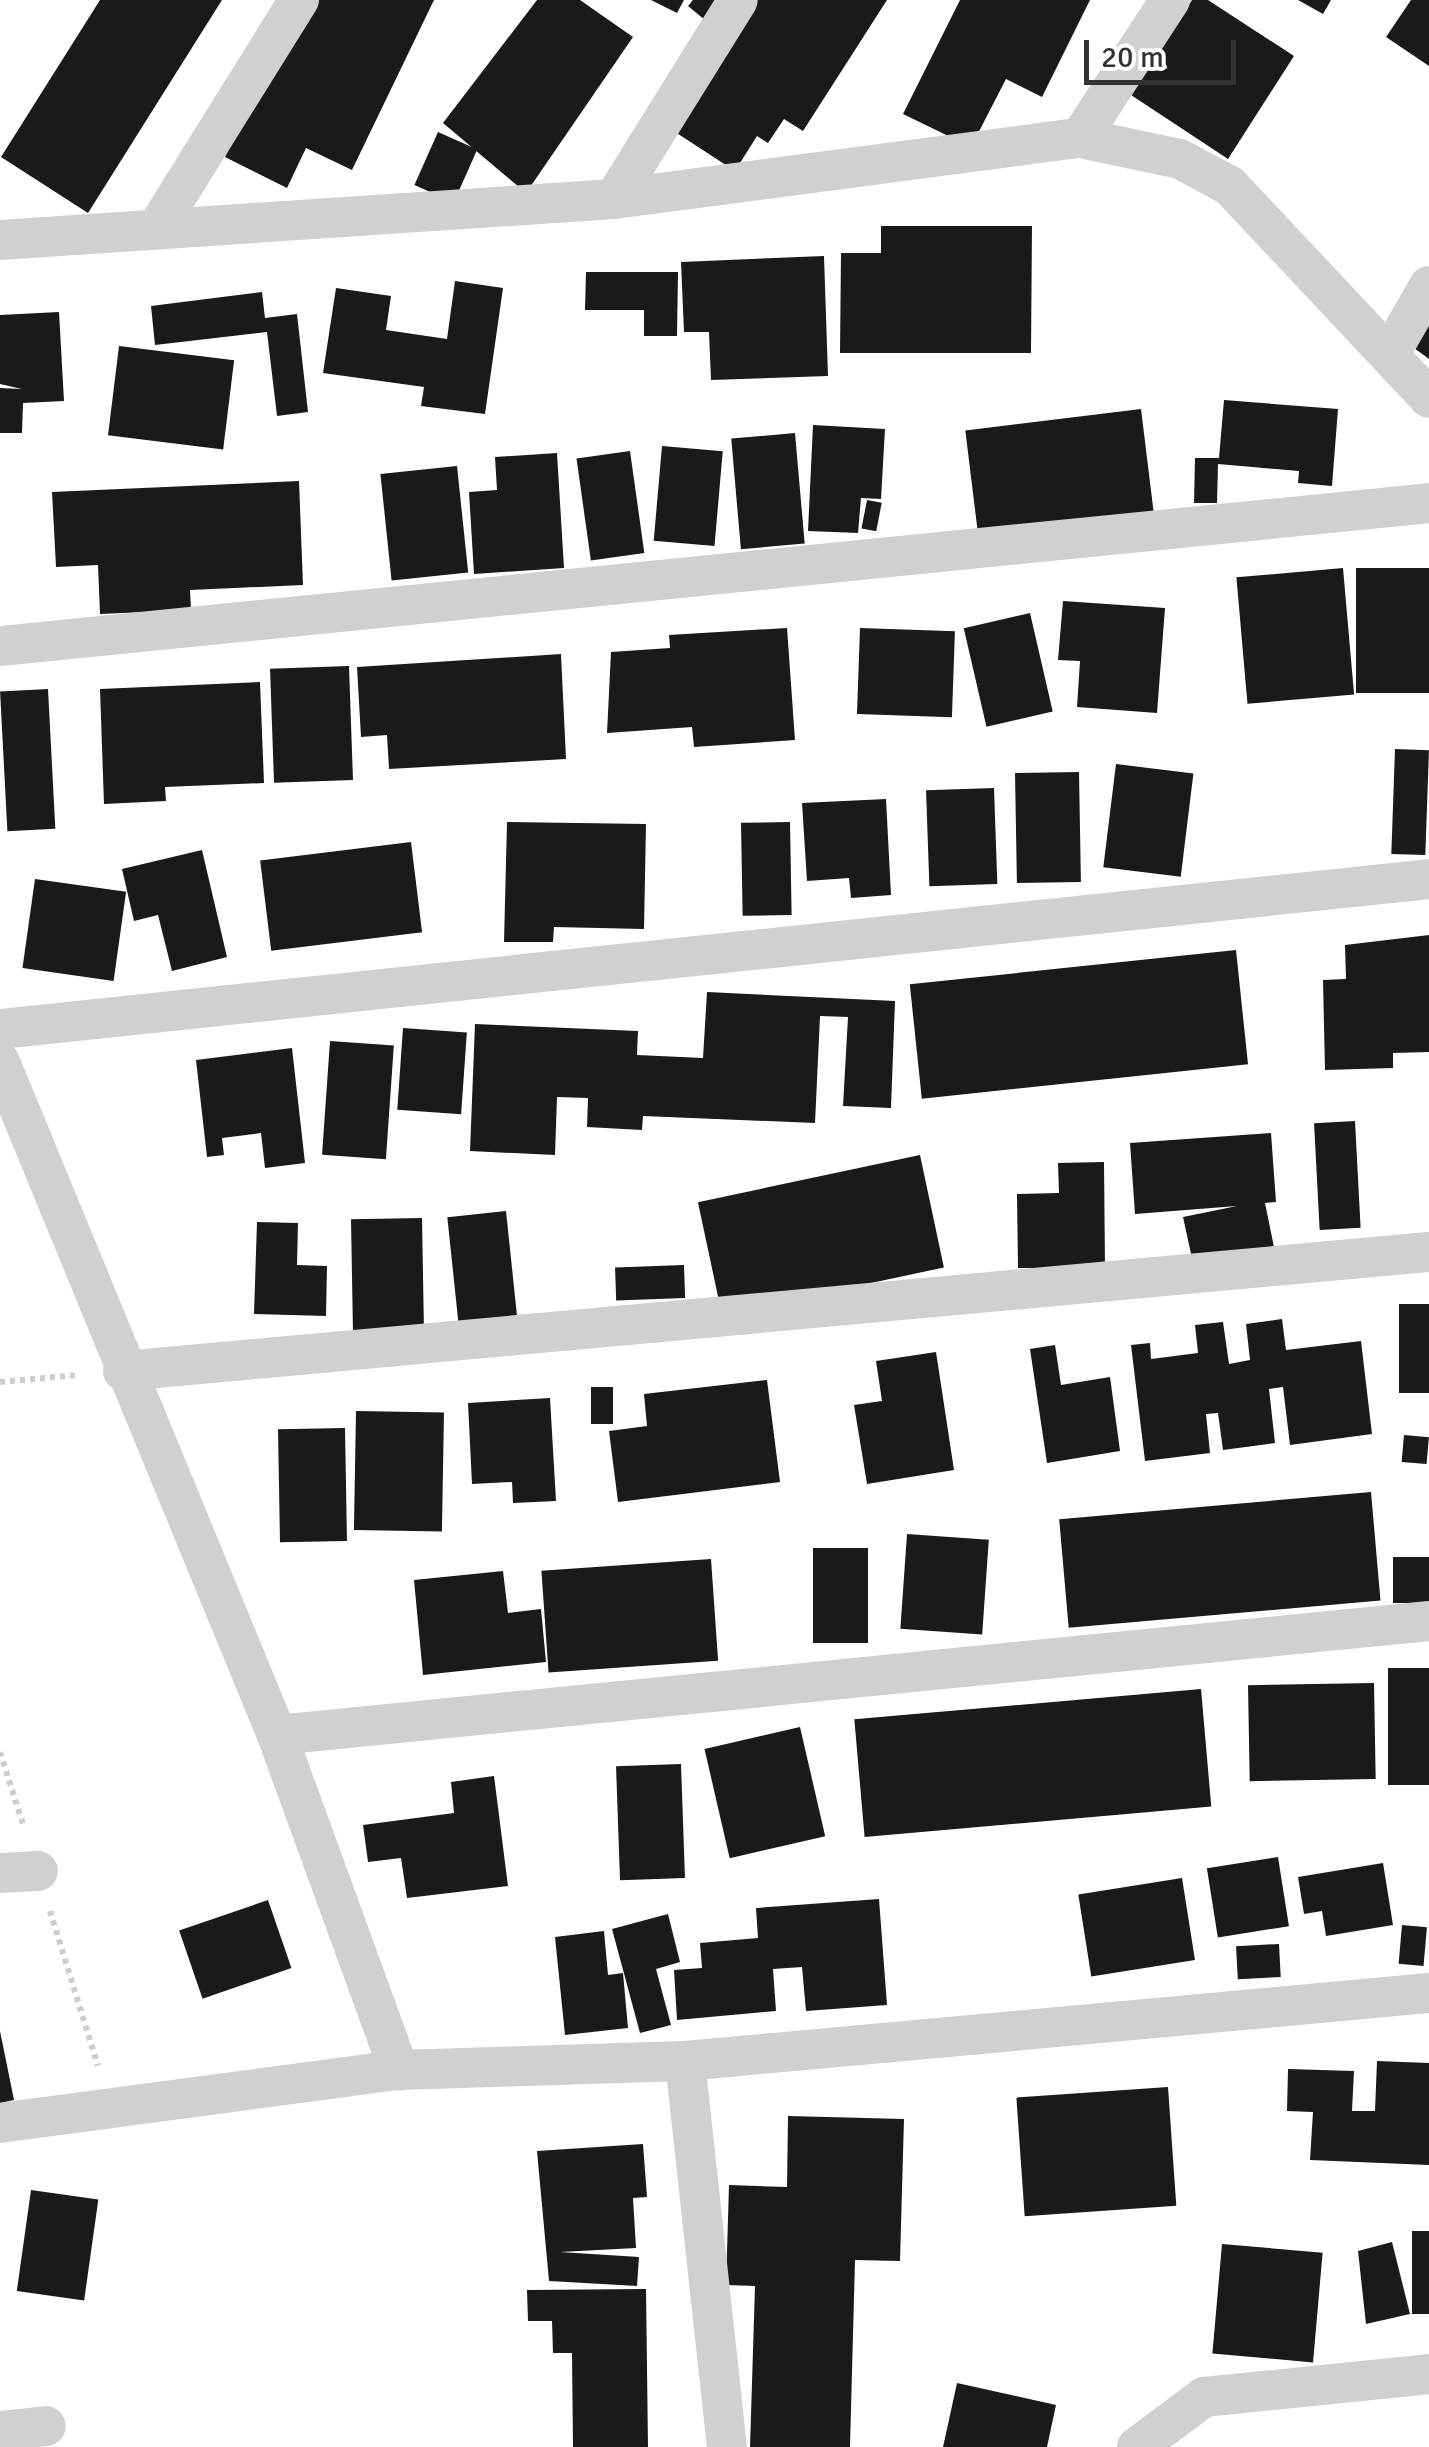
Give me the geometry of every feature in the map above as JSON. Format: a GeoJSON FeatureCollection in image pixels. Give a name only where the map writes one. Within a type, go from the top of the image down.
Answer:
{"type":"FeatureCollection","features":[{"type":"Feature","properties":{"kind":"street"},"geometry":{"type":"LineString","coordinates":[[160,223],[299,0]]}},
{"type":"Feature","properties":{"kind":"street"},"geometry":{"type":"LineString","coordinates":[[614,199],[738,0]]}},
{"type":"Feature","properties":{"kind":"street"},"geometry":{"type":"LineString","coordinates":[[1080,138],[1170,0]]}},
{"type":"Feature","properties":{"kind":"street"},"geometry":{"type":"LineString","coordinates":[[0,240],[160,223],[614,199],[1080,138],[1180,159],[1230,186],[1392,350],[1429,398]]}},
{"type":"Feature","properties":{"kind":"street"},"geometry":{"type":"LineString","coordinates":[[1392,350],[1429,286]]}},
{"type":"Feature","properties":{"kind":"street"},"geometry":{"type":"LineString","coordinates":[[0,646],[1429,503]]}},
{"type":"Feature","properties":{"kind":"street"},"geometry":{"type":"LineString","coordinates":[[0,1029],[1429,879]]}},
{"type":"Feature","properties":{"kind":"street"},"geometry":{"type":"LineString","coordinates":[[0,1062],[123,1370],[277,1734],[399,2070]]}},
{"type":"Feature","properties":{"kind":"street"},"geometry":{"type":"LineString","coordinates":[[123,1370],[1429,1252]]}},
{"type":"Feature","properties":{"kind":"street"},"geometry":{"type":"LineString","coordinates":[[277,1734],[1429,1621]]}},
{"type":"Feature","properties":{"kind":"street"},"geometry":{"type":"LineString","coordinates":[[0,2124],[399,2070],[685,2061],[1429,1993]]}},
{"type":"Feature","properties":{"kind":"street"},"geometry":{"type":"LineString","coordinates":[[685,2061],[727,2447]]}},
{"type":"Feature","properties":{"kind":"street"},"geometry":{"type":"LineString","coordinates":[[1137,2447],[1204,2398],[1429,2374]]}},
{"type":"Feature","properties":{"kind":"street"},"geometry":{"type":"LineString","coordinates":[[0,2430],[46,2426]]}},
{"type":"Feature","properties":{"kind":"path"},"geometry":{"type":"LineString","coordinates":[[0,1382],[123,1370]]}},
{"type":"Feature","properties":{"kind":"path"},"geometry":{"type":"LineString","coordinates":[[0,1752],[19,1872],[111,2111]]}},
{"type":"Feature","properties":{"kind":"building"},"geometry":{"type":"Polygon","coordinates":[[[100,0],[222,0],[88,213],[1,157],[100,0]]]}},
{"type":"Feature","properties":{"kind":"building"},"geometry":{"type":"Polygon","coordinates":[[[301,0],[434,0],[352,170],[306,148],[287,188],[225,157],[301,0]]]}},
{"type":"Feature","properties":{"kind":"building"},"geometry":{"type":"Polygon","coordinates":[[[537,0],[580,0],[633,37],[526,193],[443,123],[537,0]]]}},
{"type":"Feature","properties":{"kind":"building"},"geometry":{"type":"Polygon","coordinates":[[[651,0],[684,0],[677,13],[651,0]]]}},
{"type":"Feature","properties":{"kind":"building"},"geometry":{"type":"Polygon","coordinates":[[[693,0],[742,0],[717,30],[688,6],[693,0]]]}},
{"type":"Feature","properties":{"kind":"building"},"geometry":{"type":"Polygon","coordinates":[[[751,0],[887,0],[803,131],[784,119],[768,143],[757,136],[735,171],[669,128],[751,0]]]}},
{"type":"Feature","properties":{"kind":"building"},"geometry":{"type":"Polygon","coordinates":[[[960,0],[1090,0],[1042,97],[1006,79],[971,147],[903,114],[960,0]]]}},
{"type":"Feature","properties":{"kind":"building"},"geometry":{"type":"Polygon","coordinates":[[[1192,0],[1208,0],[1294,56],[1228,159],[1131,95],[1192,0]]]}},
{"type":"Feature","properties":{"kind":"building"},"geometry":{"type":"Polygon","coordinates":[[[1298,0],[1331,0],[1323,14],[1298,0]]]}},
{"type":"Feature","properties":{"kind":"building"},"geometry":{"type":"Polygon","coordinates":[[[1411,0],[1429,0],[1429,66],[1386,37],[1411,0]]]}},
{"type":"Feature","properties":{"kind":"building"},"geometry":{"type":"Polygon","coordinates":[[[438,132],[477,149],[454,202],[414,185],[438,132]]]}},
{"type":"Feature","properties":{"kind":"building"},"geometry":{"type":"Polygon","coordinates":[[[881,226],[1032,226],[1031,353],[840,353],[841,253],[881,253],[881,226]]]}},
{"type":"Feature","properties":{"kind":"building"},"geometry":{"type":"Polygon","coordinates":[[[824,256],[828,376],[711,380],[709,332],[684,332],[681,262],[824,256]]]}},
{"type":"Feature","properties":{"kind":"building"},"geometry":{"type":"Polygon","coordinates":[[[586,272],[678,272],[677,336],[644,336],[644,310],[585,310],[586,272]]]}},
{"type":"Feature","properties":{"kind":"building"},"geometry":{"type":"Polygon","coordinates":[[[455,281],[503,288],[485,414],[421,406],[424,387],[323,373],[336,288],[391,296],[386,330],[447,339],[455,281]]]}},
{"type":"Feature","properties":{"kind":"building"},"geometry":{"type":"Polygon","coordinates":[[[262,292],[265,318],[297,314],[308,412],[277,416],[267,332],[155,345],[151,306],[262,292]]]}},
{"type":"Feature","properties":{"kind":"building"},"geometry":{"type":"Polygon","coordinates":[[[59,312],[64,401],[23,403],[22,433],[0,433],[0,388],[22,389],[0,384],[0,315],[59,312]]]}},
{"type":"Feature","properties":{"kind":"building"},"geometry":{"type":"Polygon","coordinates":[[[1429,318],[1429,359],[1410,345],[1429,318]]]}},
{"type":"Feature","properties":{"kind":"building"},"geometry":{"type":"Polygon","coordinates":[[[119,346],[234,360],[223,449],[108,435],[119,346]]]}},
{"type":"Feature","properties":{"kind":"building"},"geometry":{"type":"Polygon","coordinates":[[[1224,400],[1338,409],[1332,486],[1298,483],[1299,471],[1218,464],[1217,503],[1194,503],[1195,458],[1219,458],[1224,400]]]}},
{"type":"Feature","properties":{"kind":"building"},"geometry":{"type":"Polygon","coordinates":[[[1141,409],[1154,514],[978,536],[965,431],[1141,409]]]}},
{"type":"Feature","properties":{"kind":"building"},"geometry":{"type":"Polygon","coordinates":[[[813,425],[885,429],[881,499],[861,498],[858,533],[808,531],[813,425]]]}},
{"type":"Feature","properties":{"kind":"building"},"geometry":{"type":"Polygon","coordinates":[[[795,433],[805,544],[741,549],[731,439],[795,433]]]}},
{"type":"Feature","properties":{"kind":"building"},"geometry":{"type":"Polygon","coordinates":[[[662,446],[723,451],[714,546],[654,541],[662,446]]]}},
{"type":"Feature","properties":{"kind":"building"},"geometry":{"type":"Polygon","coordinates":[[[630,451],[644,553],[591,561],[577,459],[630,451]]]}},
{"type":"Feature","properties":{"kind":"building"},"geometry":{"type":"Polygon","coordinates":[[[557,453],[564,568],[474,574],[469,492],[497,490],[495,457],[557,453]]]}},
{"type":"Feature","properties":{"kind":"building"},"geometry":{"type":"Polygon","coordinates":[[[457,466],[468,572],[392,580],[380,474],[457,466]]]}},
{"type":"Feature","properties":{"kind":"building"},"geometry":{"type":"Polygon","coordinates":[[[299,481],[303,585],[190,590],[191,610],[100,614],[98,565],[56,567],[52,492],[299,481]]]}},
{"type":"Feature","properties":{"kind":"building"},"geometry":{"type":"Polygon","coordinates":[[[867,500],[882,503],[876,531],[861,528],[867,500]]]}},
{"type":"Feature","properties":{"kind":"building"},"geometry":{"type":"Polygon","coordinates":[[[1343,568],[1354,695],[1247,704],[1236,577],[1343,568]]]}},
{"type":"Feature","properties":{"kind":"building"},"geometry":{"type":"Polygon","coordinates":[[[1356,568],[1429,568],[1429,693],[1356,693],[1356,568]]]}},
{"type":"Feature","properties":{"kind":"building"},"geometry":{"type":"Polygon","coordinates":[[[1063,601],[1165,608],[1157,713],[1077,707],[1080,661],[1058,660],[1063,601]]]}},
{"type":"Feature","properties":{"kind":"building"},"geometry":{"type":"Polygon","coordinates":[[[1030,613],[1053,711],[986,727],[964,628],[1030,613]]]}},
{"type":"Feature","properties":{"kind":"building"},"geometry":{"type":"Polygon","coordinates":[[[787,628],[795,740],[694,747],[692,727],[607,733],[611,652],[670,648],[669,635],[787,628]]]}},
{"type":"Feature","properties":{"kind":"building"},"geometry":{"type":"Polygon","coordinates":[[[860,628],[955,631],[952,717],[857,714],[860,628]]]}},
{"type":"Feature","properties":{"kind":"building"},"geometry":{"type":"Polygon","coordinates":[[[561,654],[566,759],[389,769],[387,735],[361,737],[357,667],[561,654]]]}},
{"type":"Feature","properties":{"kind":"building"},"geometry":{"type":"Polygon","coordinates":[[[349,666],[353,780],[274,783],[270,669],[349,666]]]}},
{"type":"Feature","properties":{"kind":"building"},"geometry":{"type":"Polygon","coordinates":[[[260,682],[264,783],[165,787],[166,801],[104,804],[100,689],[260,682]]]}},
{"type":"Feature","properties":{"kind":"building"},"geometry":{"type":"Polygon","coordinates":[[[48,689],[55,829],[7,831],[0,692],[48,689]]]}},
{"type":"Feature","properties":{"kind":"building"},"geometry":{"type":"Polygon","coordinates":[[[1395,749],[1429,750],[1425,855],[1391,854],[1395,749]]]}},
{"type":"Feature","properties":{"kind":"building"},"geometry":{"type":"Polygon","coordinates":[[[1116,764],[1193,774],[1181,877],[1103,867],[1116,764]]]}},
{"type":"Feature","properties":{"kind":"building"},"geometry":{"type":"Polygon","coordinates":[[[1079,772],[1081,882],[1017,883],[1015,773],[1079,772]]]}},
{"type":"Feature","properties":{"kind":"building"},"geometry":{"type":"Polygon","coordinates":[[[994,788],[997,884],[929,886],[926,790],[994,788]]]}},
{"type":"Feature","properties":{"kind":"building"},"geometry":{"type":"Polygon","coordinates":[[[886,799],[891,895],[851,898],[849,878],[807,881],[802,803],[886,799]]]}},
{"type":"Feature","properties":{"kind":"building"},"geometry":{"type":"Polygon","coordinates":[[[507,822],[646,824],[644,929],[554,927],[553,942],[504,942],[507,822]]]}},
{"type":"Feature","properties":{"kind":"building"},"geometry":{"type":"Polygon","coordinates":[[[790,822],[792,915],[743,916],[741,823],[790,822]]]}},
{"type":"Feature","properties":{"kind":"building"},"geometry":{"type":"Polygon","coordinates":[[[411,842],[422,932],[271,951],[260,861],[411,842]]]}},
{"type":"Feature","properties":{"kind":"building"},"geometry":{"type":"Polygon","coordinates":[[[202,850],[227,957],[172,971],[158,915],[134,921],[122,869],[202,850]]]}},
{"type":"Feature","properties":{"kind":"building"},"geometry":{"type":"Polygon","coordinates":[[[35,879],[126,892],[114,981],[22,968],[35,879]]]}},
{"type":"Feature","properties":{"kind":"building"},"geometry":{"type":"Polygon","coordinates":[[[1429,935],[1429,1052],[1393,1053],[1393,1068],[1325,1070],[1323,980],[1346,979],[1345,945],[1429,935]]]}},
{"type":"Feature","properties":{"kind":"building"},"geometry":{"type":"Polygon","coordinates":[[[1236,950],[1248,1064],[922,1099],[910,984],[1236,950]]]}},
{"type":"Feature","properties":{"kind":"building"},"geometry":{"type":"Polygon","coordinates":[[[707,992],[895,1001],[891,1108],[843,1106],[848,1017],[820,1016],[815,1123],[643,1116],[642,1130],[587,1127],[588,1098],[557,1097],[555,1155],[470,1151],[475,1024],[638,1031],[637,1055],[703,1058],[707,992]]]}},
{"type":"Feature","properties":{"kind":"building"},"geometry":{"type":"Polygon","coordinates":[[[403,1028],[467,1032],[461,1114],[397,1110],[403,1028]]]}},
{"type":"Feature","properties":{"kind":"building"},"geometry":{"type":"Polygon","coordinates":[[[330,1041],[394,1045],[386,1159],[322,1155],[330,1041]]]}},
{"type":"Feature","properties":{"kind":"building"},"geometry":{"type":"Polygon","coordinates":[[[292,1048],[305,1163],[265,1168],[261,1133],[222,1138],[224,1155],[207,1157],[196,1060],[292,1048]]]}},
{"type":"Feature","properties":{"kind":"building"},"geometry":{"type":"Polygon","coordinates":[[[1355,1121],[1361,1228],[1320,1230],[1314,1123],[1355,1121]]]}},
{"type":"Feature","properties":{"kind":"building"},"geometry":{"type":"Polygon","coordinates":[[[1271,1133],[1276,1202],[1265,1203],[1274,1247],[1193,1263],[1183,1217],[1237,1206],[1135,1214],[1130,1143],[1271,1133]]]}},
{"type":"Feature","properties":{"kind":"building"},"geometry":{"type":"Polygon","coordinates":[[[920,1155],[944,1267],[722,1315],[698,1202],[920,1155]]]}},
{"type":"Feature","properties":{"kind":"building"},"geometry":{"type":"Polygon","coordinates":[[[1104,1162],[1105,1268],[1018,1268],[1017,1194],[1059,1193],[1058,1163],[1104,1162]]]}},
{"type":"Feature","properties":{"kind":"building"},"geometry":{"type":"Polygon","coordinates":[[[506,1211],[518,1323],[459,1330],[447,1217],[506,1211]]]}},
{"type":"Feature","properties":{"kind":"building"},"geometry":{"type":"Polygon","coordinates":[[[422,1218],[424,1335],[353,1336],[351,1219],[422,1218]]]}},
{"type":"Feature","properties":{"kind":"building"},"geometry":{"type":"Polygon","coordinates":[[[257,1222],[298,1223],[297,1265],[327,1266],[326,1316],[254,1314],[257,1222]]]}},
{"type":"Feature","properties":{"kind":"building"},"geometry":{"type":"Polygon","coordinates":[[[684,1265],[685,1298],[616,1300],[615,1267],[684,1265]]]}},
{"type":"Feature","properties":{"kind":"building"},"geometry":{"type":"Polygon","coordinates":[[[1399,1304],[1429,1304],[1429,1393],[1399,1393],[1399,1304]]]}},
{"type":"Feature","properties":{"kind":"building"},"geometry":{"type":"Polygon","coordinates":[[[1282,1319],[1286,1350],[1361,1341],[1372,1434],[1290,1445],[1283,1387],[1269,1389],[1275,1443],[1223,1450],[1218,1413],[1206,1414],[1210,1453],[1145,1461],[1131,1345],[1150,1343],[1151,1359],[1198,1353],[1195,1325],[1223,1322],[1229,1364],[1250,1360],[1246,1324],[1282,1319]]]}},
{"type":"Feature","properties":{"kind":"building"},"geometry":{"type":"Polygon","coordinates":[[[1055,1345],[1061,1385],[1110,1377],[1120,1451],[1047,1463],[1030,1349],[1055,1345]]]}},
{"type":"Feature","properties":{"kind":"building"},"geometry":{"type":"Polygon","coordinates":[[[936,1352],[954,1470],[867,1484],[854,1405],[882,1401],[876,1361],[936,1352]]]}},
{"type":"Feature","properties":{"kind":"building"},"geometry":{"type":"Polygon","coordinates":[[[767,1380],[780,1482],[618,1502],[609,1431],[647,1426],[644,1394],[767,1380]]]}},
{"type":"Feature","properties":{"kind":"building"},"geometry":{"type":"Polygon","coordinates":[[[591,1387],[613,1387],[613,1424],[591,1424],[591,1387]]]}},
{"type":"Feature","properties":{"kind":"building"},"geometry":{"type":"Polygon","coordinates":[[[550,1398],[556,1501],[513,1503],[512,1482],[472,1484],[468,1403],[550,1398]]]}},
{"type":"Feature","properties":{"kind":"building"},"geometry":{"type":"Polygon","coordinates":[[[356,1411],[444,1413],[442,1532],[354,1530],[356,1411]]]}},
{"type":"Feature","properties":{"kind":"building"},"geometry":{"type":"Polygon","coordinates":[[[345,1428],[347,1541],[280,1542],[278,1429],[345,1428]]]}},
{"type":"Feature","properties":{"kind":"building"},"geometry":{"type":"Polygon","coordinates":[[[1404,1435],[1429,1437],[1427,1464],[1402,1462],[1404,1435]]]}},
{"type":"Feature","properties":{"kind":"building"},"geometry":{"type":"Polygon","coordinates":[[[1371,1492],[1380,1601],[1069,1628],[1059,1519],[1371,1492]]]}},
{"type":"Feature","properties":{"kind":"building"},"geometry":{"type":"Polygon","coordinates":[[[907,1534],[989,1540],[982,1634],[900,1629],[907,1534]]]}},
{"type":"Feature","properties":{"kind":"building"},"geometry":{"type":"Polygon","coordinates":[[[813,1548],[868,1548],[868,1643],[813,1643],[813,1548]]]}},
{"type":"Feature","properties":{"kind":"building"},"geometry":{"type":"Polygon","coordinates":[[[1393,1557],[1429,1557],[1429,1603],[1393,1603],[1393,1557]]]}},
{"type":"Feature","properties":{"kind":"building"},"geometry":{"type":"Polygon","coordinates":[[[711,1559],[718,1661],[549,1673],[541,1571],[711,1559]]]}},
{"type":"Feature","properties":{"kind":"building"},"geometry":{"type":"Polygon","coordinates":[[[503,1571],[508,1613],[541,1609],[546,1662],[423,1675],[414,1580],[503,1571]]]}},
{"type":"Feature","properties":{"kind":"building"},"geometry":{"type":"Polygon","coordinates":[[[1388,1668],[1429,1668],[1429,1785],[1388,1785],[1388,1668]]]}},
{"type":"Feature","properties":{"kind":"building"},"geometry":{"type":"Polygon","coordinates":[[[1374,1683],[1376,1779],[1250,1781],[1248,1685],[1374,1683]]]}},
{"type":"Feature","properties":{"kind":"building"},"geometry":{"type":"Polygon","coordinates":[[[1201,1689],[1211,1807],[865,1837],[854,1719],[1201,1689]]]}},
{"type":"Feature","properties":{"kind":"building"},"geometry":{"type":"Polygon","coordinates":[[[800,1727],[825,1836],[730,1858],[705,1749],[800,1727]]]}},
{"type":"Feature","properties":{"kind":"building"},"geometry":{"type":"Polygon","coordinates":[[[681,1764],[685,1878],[620,1880],[616,1766],[681,1764]]]}},
{"type":"Feature","properties":{"kind":"building"},"geometry":{"type":"Polygon","coordinates":[[[494,1776],[508,1886],[407,1898],[401,1858],[368,1862],[363,1825],[454,1813],[451,1782],[494,1776]]]}},
{"type":"Feature","properties":{"kind":"building"},"geometry":{"type":"Polygon","coordinates":[[[1278,1857],[1289,1926],[1218,1937],[1207,1868],[1278,1857]]]}},
{"type":"Feature","properties":{"kind":"building"},"geometry":{"type":"Polygon","coordinates":[[[1383,1863],[1393,1925],[1326,1936],[1322,1911],[1304,1914],[1298,1877],[1383,1863]]]}},
{"type":"Feature","properties":{"kind":"building"},"geometry":{"type":"Polygon","coordinates":[[[1182,1878],[1195,1960],[1091,1976],[1078,1894],[1182,1878]]]}},
{"type":"Feature","properties":{"kind":"building"},"geometry":{"type":"Polygon","coordinates":[[[879,1899],[887,2005],[806,2011],[802,1967],[773,1969],[776,2011],[677,2020],[674,1970],[702,1968],[700,1943],[758,1938],[756,1908],[879,1899]]]}},
{"type":"Feature","properties":{"kind":"building"},"geometry":{"type":"Polygon","coordinates":[[[268,1900],[291,1968],[203,1999],[179,1931],[268,1900]]]}},
{"type":"Feature","properties":{"kind":"building"},"geometry":{"type":"Polygon","coordinates":[[[668,1914],[680,1962],[656,1969],[671,2025],[640,2033],[612,1929],[668,1914]]]}},
{"type":"Feature","properties":{"kind":"building"},"geometry":{"type":"Polygon","coordinates":[[[1402,1925],[1427,1927],[1424,1966],[1399,1964],[1402,1925]]]}},
{"type":"Feature","properties":{"kind":"building"},"geometry":{"type":"Polygon","coordinates":[[[604,1931],[608,1975],[623,1973],[628,2028],[565,2035],[555,1937],[604,1931]]]}},
{"type":"Feature","properties":{"kind":"building"},"geometry":{"type":"Polygon","coordinates":[[[1279,1944],[1281,1977],[1238,1979],[1236,1946],[1279,1944]]]}},
{"type":"Feature","properties":{"kind":"building"},"geometry":{"type":"Polygon","coordinates":[[[0,2031],[14,2100],[0,2103],[0,2031]]]}},
{"type":"Feature","properties":{"kind":"building"},"geometry":{"type":"Polygon","coordinates":[[[1377,2061],[1429,2063],[1429,2165],[1310,2160],[1313,2112],[1287,2111],[1288,2069],[1354,2071],[1352,2111],[1375,2111],[1377,2061]]]}},
{"type":"Feature","properties":{"kind":"building"},"geometry":{"type":"Polygon","coordinates":[[[1168,2087],[1176,2206],[1025,2216],[1016,2098],[1168,2087]]]}},
{"type":"Feature","properties":{"kind":"building"},"geometry":{"type":"Polygon","coordinates":[[[788,2116],[904,2119],[900,2261],[855,2260],[850,2447],[750,2447],[755,2286],[726,2285],[729,2185],[787,2187],[788,2116]]]}},
{"type":"Feature","properties":{"kind":"building"},"geometry":{"type":"Polygon","coordinates":[[[643,2144],[647,2197],[633,2198],[636,2248],[560,2252],[639,2257],[637,2286],[549,2281],[537,2151],[643,2144]]]}},
{"type":"Feature","properties":{"kind":"building"},"geometry":{"type":"Polygon","coordinates":[[[31,2190],[98,2199],[84,2300],[17,2291],[31,2190]]]}},
{"type":"Feature","properties":{"kind":"building"},"geometry":{"type":"Polygon","coordinates":[[[1412,2231],[1429,2231],[1429,2314],[1412,2314],[1412,2231]]]}},
{"type":"Feature","properties":{"kind":"building"},"geometry":{"type":"Polygon","coordinates":[[[1392,2242],[1410,2314],[1366,2324],[1358,2251],[1392,2242]]]}},
{"type":"Feature","properties":{"kind":"building"},"geometry":{"type":"Polygon","coordinates":[[[1222,2244],[1323,2253],[1313,2362],[1212,2354],[1222,2244]]]}},
{"type":"Feature","properties":{"kind":"building"},"geometry":{"type":"Polygon","coordinates":[[[646,2289],[648,2447],[573,2447],[572,2353],[553,2353],[552,2321],[528,2321],[527,2290],[646,2289]]]}},
{"type":"Feature","properties":{"kind":"building"},"geometry":{"type":"Polygon","coordinates":[[[957,2383],[1056,2405],[1047,2447],[943,2447],[957,2383]]]}}]}
